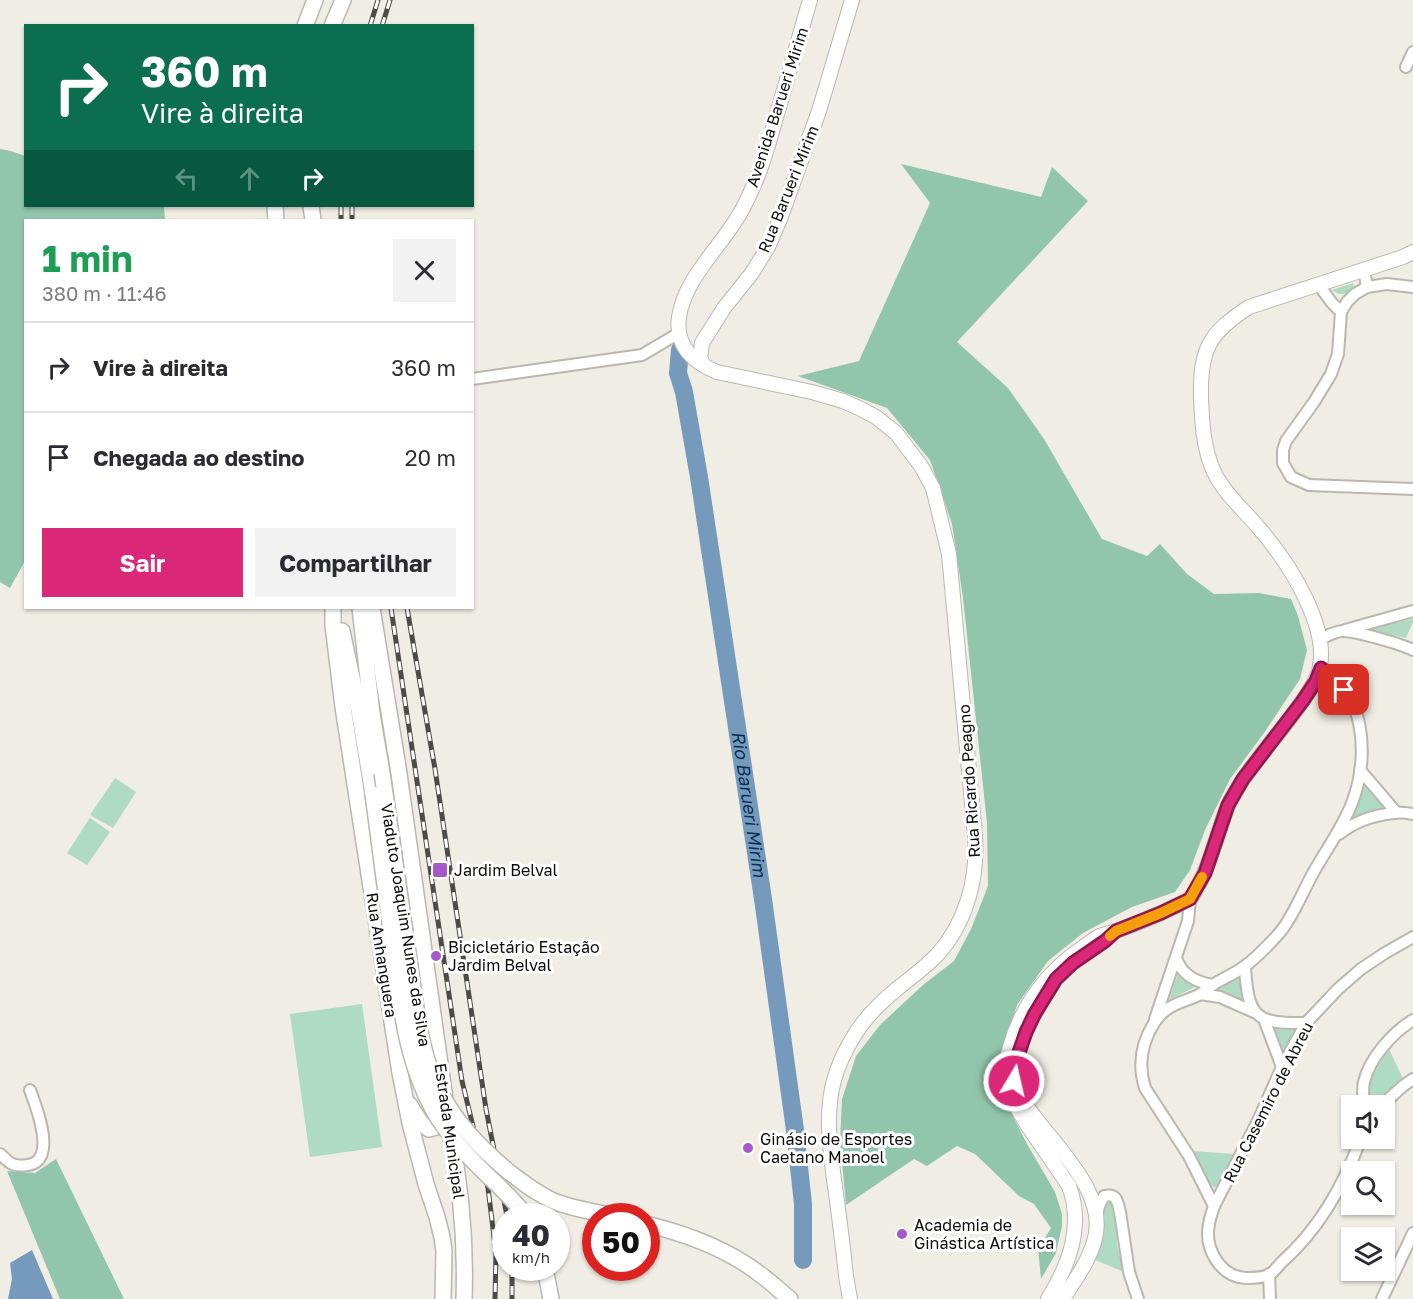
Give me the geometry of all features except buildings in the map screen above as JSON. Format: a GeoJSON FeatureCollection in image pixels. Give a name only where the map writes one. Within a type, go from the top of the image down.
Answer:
{"type":"FeatureCollection","features":[{"type":"Feature","properties":{"kind":"main road"},"geometry":{"type":"LineString","coordinates":[[306,24],[315,0]]}},
{"type":"Feature","properties":{"kind":"main road"},"geometry":{"type":"LineString","coordinates":[[333,24],[343,0]]}},
{"type":"Feature","properties":{"kind":"main road","name":"Viaduto Joaquim Nunes da Silva"},"geometry":{"type":"LineString","coordinates":[[335,609],[359,710],[373,794],[399,993],[416,1071],[432,1107],[445,1127],[477,1165],[516,1203]]}},
{"type":"Feature","properties":{"kind":"main road","name":"Rua Anhanguera"},"geometry":{"type":"LineString","coordinates":[[335,609],[333,626],[343,706],[400,1073],[417,1153],[442,1237],[443,1299]]}},
{"type":"Feature","properties":{"kind":"main road","name":"Viaduto Joaquim Nunes da Silva"},"geometry":{"type":"LineString","coordinates":[[360,609],[372,714],[418,1022],[435,1083],[448,1107],[466,1132],[486,1153],[536,1192],[565,1205],[582,1209]]}},
{"type":"Feature","properties":{"kind":"main road","name":"Estrada Municipal"},"geometry":{"type":"LineString","coordinates":[[372,609],[398,767],[447,1114],[458,1170],[462,1213],[464,1299]]}},
{"type":"Feature","properties":{"kind":"main road"},"geometry":{"type":"LineString","coordinates":[[406,1096],[421,1123],[429,1129],[440,1126],[447,1114]]}},
{"type":"Feature","properties":{"kind":"main road"},"geometry":{"type":"LineString","coordinates":[[660,1228],[699,1239],[738,1259],[761,1274],[790,1299]]}},
{"type":"Feature","properties":{"kind":"main road"},"geometry":{"type":"LineString","coordinates":[[548,1281],[551,1299]]}},
{"type":"Feature","properties":{"kind":"street","name":"Avenida Barueri Mirim"},"geometry":{"type":"LineString","coordinates":[[679,333],[679,315],[685,296],[702,267],[736,221],[759,174],[810,0]]}},
{"type":"Feature","properties":{"kind":"street","name":"Rua Barueri Mirim"},"geometry":{"type":"LineString","coordinates":[[703,364],[700,358],[702,343],[724,308],[752,273],[768,247],[780,219],[819,111],[852,0]]}},
{"type":"Feature","properties":{"kind":"street"},"geometry":{"type":"LineString","coordinates":[[1406,67],[1413,52]]}},
{"type":"Feature","properties":{"kind":"street"},"geometry":{"type":"LineString","coordinates":[[1214,1206],[1190,1156],[1145,1088],[1140,1066],[1142,1052],[1188,921],[1190,899],[1205,873],[1228,805],[1243,779],[1316,681],[1321,668],[1322,652],[1310,610],[1292,573],[1276,549],[1229,495],[1214,472],[1204,433],[1201,388],[1205,351],[1215,334],[1228,320],[1249,307],[1413,252]]}},
{"type":"Feature","properties":{"kind":"street"},"geometry":{"type":"LineString","coordinates":[[1364,270],[1367,287]]}},
{"type":"Feature","properties":{"kind":"street"},"geometry":{"type":"LineString","coordinates":[[1318,284],[1341,312]]}},
{"type":"Feature","properties":{"kind":"street"},"geometry":{"type":"LineString","coordinates":[[1413,287],[1387,284],[1367,287],[1347,302],[1341,312],[1338,354],[1331,374],[1286,441],[1283,450],[1283,463],[1291,477],[1309,485],[1413,489]]}},
{"type":"Feature","properties":{"kind":"street"},"geometry":{"type":"LineString","coordinates":[[474,379],[642,355],[679,333],[686,351],[703,364]]}},
{"type":"Feature","properties":{"kind":"street","name":"Rua Ricardo Peagno"},"geometry":{"type":"LineString","coordinates":[[703,364],[717,372],[812,392],[843,401],[876,417],[903,441],[933,488],[949,554],[975,836],[974,876],[972,888],[954,932],[936,956],[878,1006],[861,1026],[845,1053],[835,1079],[829,1104],[828,1134],[850,1299]]}},
{"type":"Feature","properties":{"kind":"street"},"geometry":{"type":"LineString","coordinates":[[1320,639],[1413,611]]}},
{"type":"Feature","properties":{"kind":"street"},"geometry":{"type":"LineString","coordinates":[[1342,631],[1406,646],[1413,650]]}},
{"type":"Feature","properties":{"kind":"street"},"geometry":{"type":"LineString","coordinates":[[1154,1022],[1172,1005],[1200,994],[1245,967],[1283,928],[1324,854],[1337,836],[1352,805],[1360,780],[1362,758],[1360,732],[1351,700],[1338,681],[1321,668]]}},
{"type":"Feature","properties":{"kind":"street"},"geometry":{"type":"LineString","coordinates":[[1360,771],[1396,812]]}},
{"type":"Feature","properties":{"kind":"street"},"geometry":{"type":"LineString","coordinates":[[1337,836],[1355,824],[1371,818],[1396,812],[1413,814]]}},
{"type":"Feature","properties":{"kind":"street"},"geometry":{"type":"LineString","coordinates":[[1048,1299],[1067,1263],[1072,1246],[1076,1228],[1073,1197],[1069,1186],[1012,1100],[1005,1082],[1006,1060],[1015,1029],[1024,1010],[1050,974],[1066,959],[1100,936],[1161,913],[1190,899]]}},
{"type":"Feature","properties":{"kind":"street"},"geometry":{"type":"LineString","coordinates":[[1097,1219],[1082,1179],[1020,1096],[1014,1081],[1016,1061],[1034,1015],[1056,979],[1073,963],[1116,931]]}},
{"type":"Feature","properties":{"kind":"street","name":"Rua Casemiro de Abreu"},"geometry":{"type":"LineString","coordinates":[[1269,1275],[1243,1278],[1231,1275],[1224,1270],[1212,1254],[1209,1240],[1208,1225],[1214,1206],[1306,1023],[1338,988],[1361,969],[1413,937]]}},
{"type":"Feature","properties":{"kind":"street"},"geometry":{"type":"LineString","coordinates":[[1176,958],[1181,970],[1186,974],[1203,984],[1213,985]]}},
{"type":"Feature","properties":{"kind":"street"},"geometry":{"type":"LineString","coordinates":[[1245,967],[1247,991],[1254,1012]]}},
{"type":"Feature","properties":{"kind":"street"},"geometry":{"type":"LineString","coordinates":[[1200,994],[1220,997],[1276,1023],[1306,1023]]}},
{"type":"Feature","properties":{"kind":"street"},"geometry":{"type":"LineString","coordinates":[[1264,1019],[1282,1067]]}},
{"type":"Feature","properties":{"kind":"street"},"geometry":{"type":"LineString","coordinates":[[1363,1095],[1363,1084],[1374,1060],[1394,1035],[1413,1020]]}},
{"type":"Feature","properties":{"kind":"street"},"geometry":{"type":"LineString","coordinates":[[1393,1095],[1413,1079]]}},
{"type":"Feature","properties":{"kind":"street"},"geometry":{"type":"LineString","coordinates":[[0,1154],[10,1164],[19,1166],[34,1164],[39,1158],[44,1140],[42,1125],[30,1090]]}},
{"type":"Feature","properties":{"kind":"street"},"geometry":{"type":"LineString","coordinates":[[1270,1299],[1269,1275],[1289,1257],[1317,1223],[1343,1181],[1357,1149]]}},
{"type":"Feature","properties":{"kind":"street"},"geometry":{"type":"LineString","coordinates":[[1073,1197],[1089,1194],[1111,1195],[1118,1202],[1130,1272],[1138,1299]]}},
{"type":"Feature","properties":{"kind":"street"},"geometry":{"type":"LineString","coordinates":[[1063,1299],[1095,1242],[1099,1206],[1104,1196]]}},
{"type":"Feature","properties":{"kind":"street"},"geometry":{"type":"LineString","coordinates":[[1382,1299],[1413,1233]]}},
{"type":"Feature","properties":{"kind":"green space"},"geometry":{"type":"Polygon","coordinates":[[[0,149],[24,156],[24,207],[164,207],[165,219],[24,219],[24,563],[10,588],[0,582],[0,149]]]}},
{"type":"Feature","properties":{"kind":"green space"},"geometry":{"type":"Polygon","coordinates":[[[901,164],[1041,197],[1052,167],[1088,201],[957,342],[1008,388],[1044,439],[1102,539],[1147,556],[1160,544],[1187,574],[1214,594],[1259,593],[1291,599],[1307,650],[1300,679],[1230,779],[1205,830],[1190,870],[1175,892],[1132,907],[1083,933],[1048,961],[1017,1005],[1004,1046],[999,1089],[1055,1192],[1062,1214],[1062,1226],[1056,1253],[1041,1279],[1038,1249],[1051,1228],[1034,1204],[1019,1196],[975,1154],[957,1146],[927,1166],[914,1159],[846,1205],[840,1141],[842,1099],[856,1056],[880,1025],[923,985],[954,961],[971,929],[988,886],[987,823],[963,598],[952,524],[930,460],[887,408],[798,376],[859,361],[930,203],[901,164]]]}},
{"type":"Feature","properties":{"kind":"green space"},"geometry":{"type":"Polygon","coordinates":[[[1353,283],[1354,290],[1348,293],[1340,294],[1332,290],[1353,283]]]}},
{"type":"Feature","properties":{"kind":"green space"},"geometry":{"type":"Polygon","coordinates":[[[1413,619],[1406,638],[1368,630],[1368,628],[1413,619]]]}},
{"type":"Feature","properties":{"kind":"green space"},"geometry":{"type":"Polygon","coordinates":[[[115,778],[136,792],[113,828],[90,815],[115,778]]]}},
{"type":"Feature","properties":{"kind":"green space"},"geometry":{"type":"Polygon","coordinates":[[[1365,785],[1368,785],[1382,803],[1383,810],[1356,819],[1353,815],[1365,785]]]}},
{"type":"Feature","properties":{"kind":"green space"},"geometry":{"type":"Polygon","coordinates":[[[90,818],[110,832],[87,865],[67,853],[90,818]]]}},
{"type":"Feature","properties":{"kind":"green space"},"geometry":{"type":"Polygon","coordinates":[[[1178,974],[1196,985],[1170,999],[1171,993],[1178,974]]]}},
{"type":"Feature","properties":{"kind":"green space"},"geometry":{"type":"Polygon","coordinates":[[[1241,975],[1241,989],[1245,1001],[1216,991],[1241,975]]]}},
{"type":"Feature","properties":{"kind":"green space"},"geometry":{"type":"Polygon","coordinates":[[[362,1004],[382,1147],[310,1157],[290,1014],[362,1004]]]}},
{"type":"Feature","properties":{"kind":"green space"},"geometry":{"type":"Polygon","coordinates":[[[1272,1024],[1282,1029],[1297,1028],[1284,1052],[1272,1024]]]}},
{"type":"Feature","properties":{"kind":"green space"},"geometry":{"type":"Polygon","coordinates":[[[1389,1049],[1404,1081],[1385,1095],[1368,1095],[1368,1082],[1389,1049]]]}},
{"type":"Feature","properties":{"kind":"green space"},"geometry":{"type":"Polygon","coordinates":[[[1192,1151],[1234,1154],[1220,1186],[1213,1187],[1192,1151]]]}},
{"type":"Feature","properties":{"kind":"green space"},"geometry":{"type":"Polygon","coordinates":[[[56,1159],[124,1299],[60,1299],[7,1171],[35,1173],[56,1159]]]}},
{"type":"Feature","properties":{"kind":"green space"},"geometry":{"type":"Polygon","coordinates":[[[1108,1201],[1114,1205],[1117,1245],[1124,1272],[1093,1259],[1100,1246],[1105,1203],[1108,1201]]]}},
{"type":"Feature","properties":{"kind":"water"},"geometry":{"type":"Polygon","coordinates":[[[32,1250],[53,1299],[8,1299],[12,1279],[10,1263],[32,1250]]]}},
{"type":"Feature","properties":{"kind":"waterway","name":"Rio Barueri Mirim"},"geometry":{"type":"LineString","coordinates":[[680,350],[678,373],[684,392],[699,477],[763,899],[795,1130],[803,1204],[803,1260]]}},
{"type":"Feature","properties":{"kind":"railway"},"geometry":{"type":"LineString","coordinates":[[371,24],[378,0]]}},
{"type":"Feature","properties":{"kind":"railway"},"geometry":{"type":"LineString","coordinates":[[383,24],[390,0]]}},
{"type":"Feature","properties":{"kind":"railway"},"geometry":{"type":"LineString","coordinates":[[341,207],[341,219]]}},
{"type":"Feature","properties":{"kind":"railway"},"geometry":{"type":"LineString","coordinates":[[352,207],[352,219]]}},
{"type":"Feature","properties":{"kind":"railway"},"geometry":{"type":"LineString","coordinates":[[391,609],[462,1081],[488,1188],[496,1253],[495,1299]]}},
{"type":"Feature","properties":{"kind":"railway"},"geometry":{"type":"LineString","coordinates":[[407,609],[435,769],[486,1109],[504,1203]]}},
{"type":"Feature","properties":{"kind":"railway"},"geometry":{"type":"LineString","coordinates":[[512,1281],[512,1299]]}},
{"type":"Feature","properties":{"kind":"slow traffic"},"geometry":{"type":"LineString","coordinates":[[1110,936],[1116,931],[1190,899],[1202,877]]}},
{"type":"Feature","properties":{"kind":"place","name":"Jardim Belval"},"geometry":{"type":"Point","coordinates":[440,870]}},
{"type":"Feature","properties":{"kind":"place","name":"Bicicletário Estação Jardim Belval"},"geometry":{"type":"Point","coordinates":[436,956]}},
{"type":"Feature","properties":{"kind":"place","name":"Ginásio de Esportes Caetano Manoel"},"geometry":{"type":"Point","coordinates":[748,1148]}},
{"type":"Feature","properties":{"kind":"place","name":"Academia de Ginástica Artística"},"geometry":{"type":"Point","coordinates":[902,1234]}},
{"type":"Feature","properties":{"kind":"route"},"geometry":{"type":"LineString","coordinates":[[1014,1081],[1016,1061],[1026,1032],[1056,979],[1073,963],[1116,931],[1190,899],[1205,873],[1228,805],[1243,779],[1302,702],[1316,681],[1321,668],[1338,681],[1344,690]]}}]}
